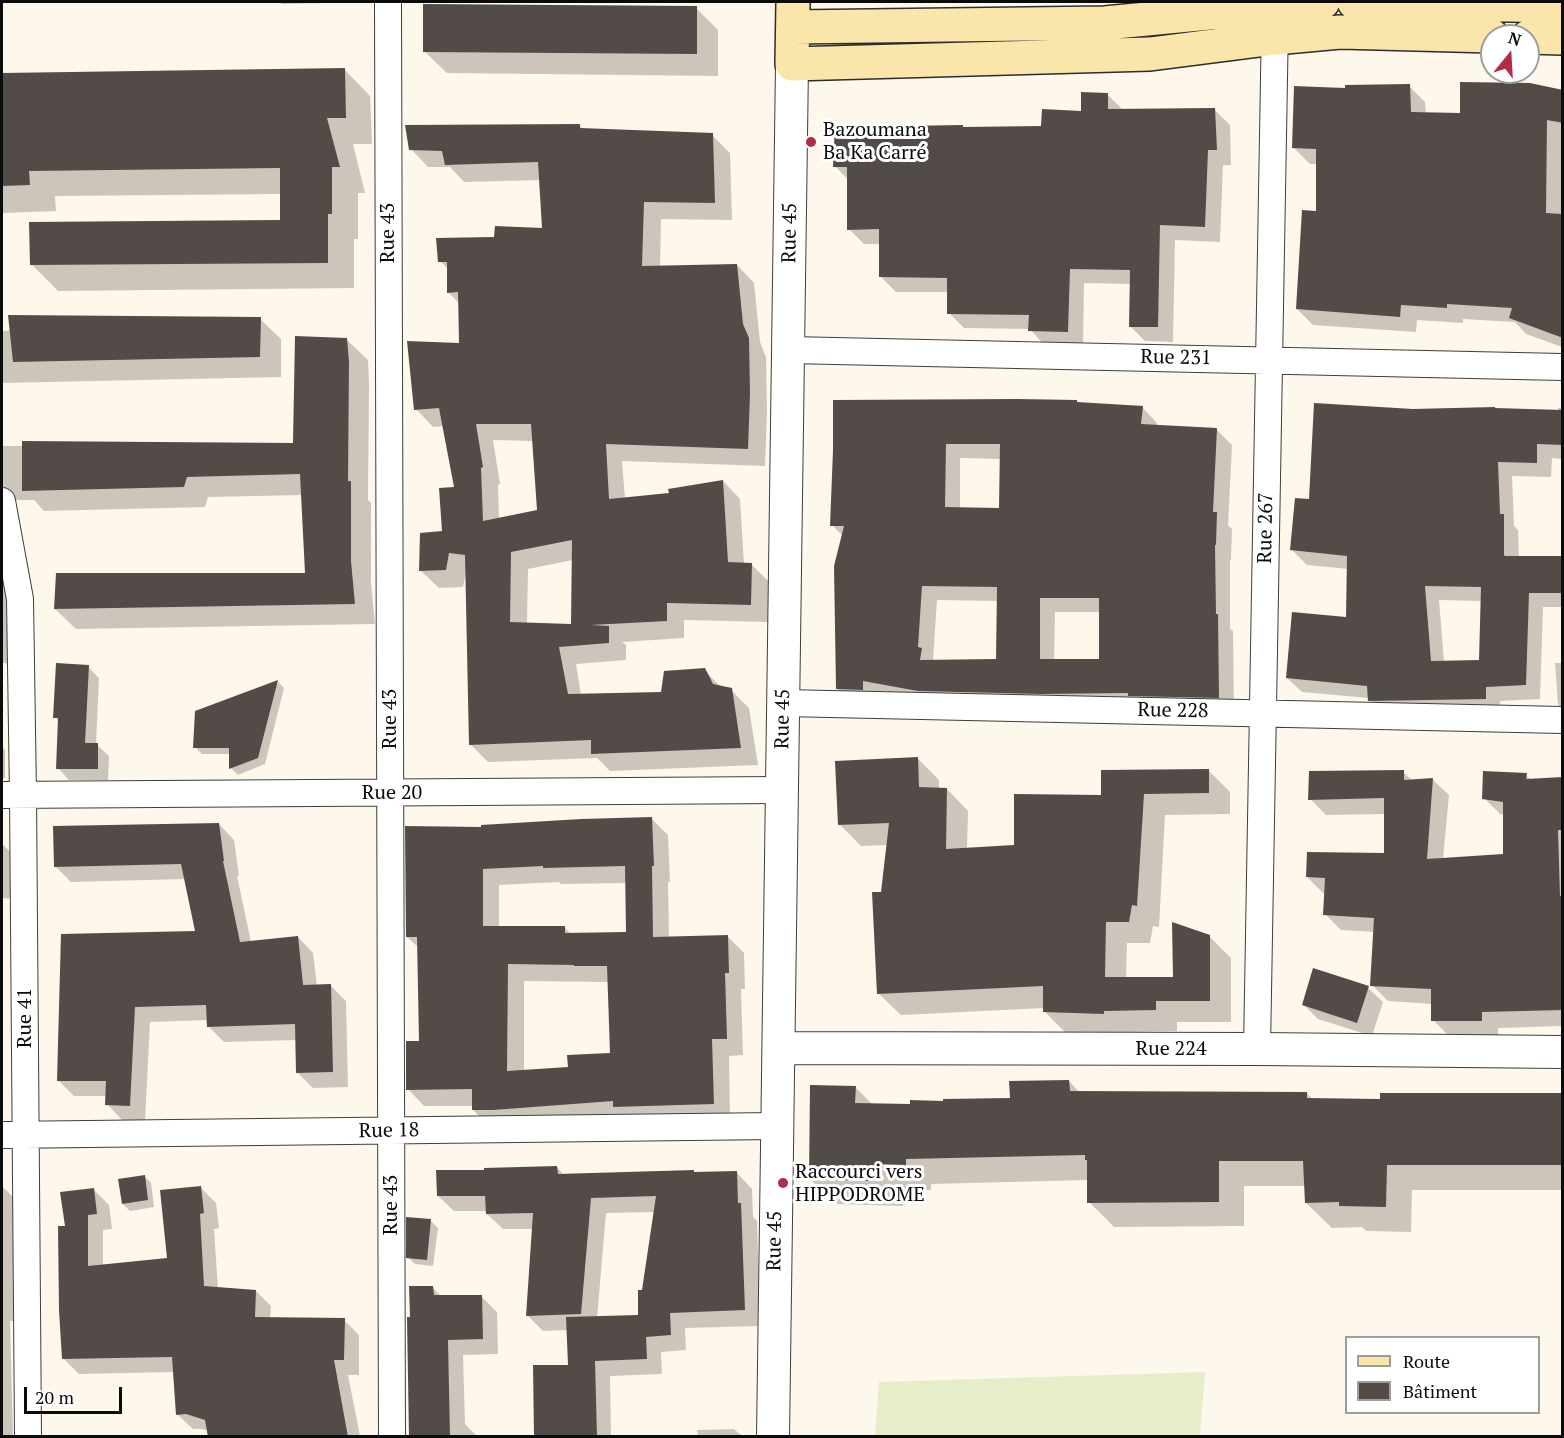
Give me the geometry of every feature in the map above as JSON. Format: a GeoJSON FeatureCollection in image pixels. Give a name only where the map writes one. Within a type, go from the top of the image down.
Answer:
{"type":"FeatureCollection","features":[{"type":"Feature","properties":{"kind":"main road"},"geometry":{"type":"LineString","coordinates":[[793,14],[1106,23],[1276,4],[1323,2]]}},
{"type":"Feature","properties":{"kind":"main road"},"geometry":{"type":"LineString","coordinates":[[1354,2],[1563,6]]}},
{"type":"Feature","properties":{"kind":"main road","name":"Rue 45"},"geometry":{"type":"LineString","coordinates":[[792,64],[793,14]]}},
{"type":"Feature","properties":{"kind":"main road"},"geometry":{"type":"LineString","coordinates":[[792,64],[1150,54],[1340,32],[1480,36]]}},
{"type":"Feature","properties":{"kind":"main road"},"geometry":{"type":"LineString","coordinates":[[1540,37],[1563,38]]}},
{"type":"Feature","properties":{"kind":"street","name":"Rue 43"},"geometry":{"type":"LineString","coordinates":[[387,2],[392,1437]]}},
{"type":"Feature","properties":{"kind":"street","name":"Rue 267"},"geometry":{"type":"LineString","coordinates":[[1257,1049],[1276,4]]}},
{"type":"Feature","properties":{"kind":"street","name":"Rue 45"},"geometry":{"type":"LineString","coordinates":[[773,1437],[792,64]]}},
{"type":"Feature","properties":{"kind":"street","name":"Rue 231"},"geometry":{"type":"LineString","coordinates":[[789,350],[1563,367]]}},
{"type":"Feature","properties":{"kind":"street","name":"Rue 41"},"geometry":{"type":"LineString","coordinates":[[2,501],[20,599],[12,795],[14,1135],[28,1437]]}},
{"type":"Feature","properties":{"kind":"street","name":"Rue 228"},"geometry":{"type":"LineString","coordinates":[[784,703],[1563,720]]}},
{"type":"Feature","properties":{"kind":"street","name":"Rue 20"},"geometry":{"type":"LineString","coordinates":[[12,795],[782,790]]}},
{"type":"Feature","properties":{"kind":"street","name":"Rue 224"},"geometry":{"type":"LineString","coordinates":[[779,1048],[1563,1052]]}},
{"type":"Feature","properties":{"kind":"street","name":"Rue 18"},"geometry":{"type":"LineString","coordinates":[[14,1135],[776,1126]]}},
{"type":"Feature","properties":{"kind":"green space"},"geometry":{"type":"Polygon","coordinates":[[[1205,1372],[1200,1436],[875,1436],[879,1382],[1205,1372]]]}},
{"type":"Feature","properties":{"kind":"building"},"geometry":{"type":"Polygon","coordinates":[[[423,4],[697,6],[697,54],[423,52],[423,4]]]}},
{"type":"Feature","properties":{"kind":"building"},"geometry":{"type":"Polygon","coordinates":[[[345,68],[346,118],[327,118],[340,167],[332,167],[332,214],[328,214],[328,263],[30,265],[29,222],[280,220],[280,168],[29,171],[30,185],[2,186],[2,73],[345,68]]]}},
{"type":"Feature","properties":{"kind":"building"},"geometry":{"type":"Polygon","coordinates":[[[1460,82],[1535,84],[1563,90],[1563,123],[1547,120],[1546,213],[1563,214],[1563,338],[1509,318],[1512,308],[1447,304],[1447,308],[1401,305],[1400,317],[1296,309],[1302,210],[1316,211],[1316,149],[1292,148],[1294,86],[1345,88],[1345,85],[1410,84],[1411,112],[1460,113],[1460,82]]]}},
{"type":"Feature","properties":{"kind":"building"},"geometry":{"type":"Polygon","coordinates":[[[1081,92],[1108,93],[1108,109],[1215,108],[1217,150],[1208,150],[1205,227],[1160,225],[1158,327],[1129,327],[1130,270],[1070,269],[1068,332],[1028,331],[1029,315],[947,314],[947,278],[879,277],[879,229],[847,230],[847,167],[833,167],[835,124],[903,127],[1041,126],[1042,109],[1081,111],[1081,92]]]}},
{"type":"Feature","properties":{"kind":"building"},"geometry":{"type":"Polygon","coordinates":[[[580,124],[580,128],[713,133],[715,203],[644,202],[642,266],[737,264],[743,324],[749,338],[748,449],[606,444],[609,499],[669,493],[668,489],[723,480],[728,562],[752,563],[751,605],[667,603],[667,621],[591,625],[609,626],[609,643],[559,647],[568,694],[661,692],[664,671],[705,668],[713,684],[732,688],[741,748],[591,754],[591,740],[469,745],[465,555],[449,553],[446,570],[419,571],[420,533],[442,531],[439,488],[454,487],[439,408],[414,410],[407,341],[459,343],[458,292],[447,293],[447,262],[438,262],[436,238],[494,237],[495,226],[542,228],[538,162],[445,165],[442,151],[409,150],[405,125],[580,124]],[[476,424],[483,467],[481,468],[483,521],[537,510],[531,424],[476,424]],[[572,540],[511,552],[510,622],[571,624],[572,540]]]}},
{"type":"Feature","properties":{"kind":"building"},"geometry":{"type":"Polygon","coordinates":[[[8,315],[261,317],[260,357],[13,362],[8,315]]]}},
{"type":"Feature","properties":{"kind":"building"},"geometry":{"type":"Polygon","coordinates":[[[295,336],[347,338],[349,362],[348,481],[351,481],[351,561],[355,604],[54,609],[56,573],[305,573],[300,474],[187,477],[184,487],[22,491],[22,441],[293,443],[295,336]]]}},
{"type":"Feature","properties":{"kind":"building"},"geometry":{"type":"Polygon","coordinates":[[[833,400],[1077,400],[1077,402],[1143,406],[1141,424],[1217,428],[1213,512],[1217,512],[1215,545],[1219,698],[1128,696],[1128,693],[1041,694],[918,691],[863,681],[863,690],[836,689],[834,566],[844,526],[830,526],[833,400]],[[946,444],[945,507],[999,508],[1000,444],[946,444]],[[922,586],[918,647],[922,648],[920,660],[996,659],[997,587],[922,586]],[[1040,598],[1040,659],[1099,659],[1099,598],[1040,598]]]}},
{"type":"Feature","properties":{"kind":"building"},"geometry":{"type":"Polygon","coordinates":[[[1314,403],[1413,409],[1495,407],[1563,410],[1563,445],[1537,444],[1537,463],[1498,462],[1500,514],[1504,514],[1504,555],[1563,556],[1563,593],[1529,593],[1526,685],[1486,687],[1486,699],[1368,701],[1367,686],[1286,678],[1292,612],[1346,617],[1347,556],[1290,550],[1295,498],[1309,499],[1314,403]],[[1425,586],[1431,661],[1479,660],[1481,587],[1425,586]]]}},
{"type":"Feature","properties":{"kind":"building"},"geometry":{"type":"Polygon","coordinates":[[[56,663],[89,665],[85,743],[98,743],[98,769],[56,769],[58,718],[53,718],[56,663]]]}},
{"type":"Feature","properties":{"kind":"building"},"geometry":{"type":"Polygon","coordinates":[[[278,680],[258,758],[229,769],[229,748],[193,748],[195,711],[278,680]]]}},
{"type":"Feature","properties":{"kind":"building"},"geometry":{"type":"Polygon","coordinates":[[[918,757],[919,787],[947,788],[946,849],[1014,845],[1014,794],[1101,795],[1101,770],[1209,769],[1209,793],[1144,794],[1137,906],[1132,905],[1129,922],[1106,922],[1105,977],[1173,977],[1172,922],[1210,935],[1210,1001],[1156,1001],[1156,1010],[1104,1011],[1104,1014],[1043,1012],[1043,986],[877,994],[872,892],[881,892],[889,823],[838,825],[835,761],[918,757]]]}},
{"type":"Feature","properties":{"kind":"building"},"geometry":{"type":"Polygon","coordinates":[[[1404,770],[1404,780],[1433,778],[1427,859],[1503,854],[1503,802],[1482,799],[1483,771],[1527,773],[1526,779],[1563,777],[1563,830],[1558,830],[1560,896],[1563,896],[1563,1010],[1482,1012],[1482,1021],[1431,1021],[1431,989],[1370,986],[1374,918],[1323,915],[1325,878],[1306,877],[1307,852],[1384,853],[1384,798],[1308,800],[1309,771],[1404,770]]]}},
{"type":"Feature","properties":{"kind":"building"},"geometry":{"type":"Polygon","coordinates":[[[652,817],[653,937],[728,935],[729,973],[725,973],[727,1039],[712,1039],[714,1104],[613,1107],[613,1101],[472,1110],[472,1089],[406,1090],[406,1041],[419,1041],[417,937],[406,937],[405,826],[481,827],[481,825],[652,817]],[[543,866],[483,869],[483,926],[565,926],[565,933],[626,932],[625,866],[543,868],[543,866]],[[508,964],[507,1071],[568,1067],[567,1055],[610,1053],[607,966],[508,964]]]}},
{"type":"Feature","properties":{"kind":"building"},"geometry":{"type":"Polygon","coordinates":[[[219,823],[223,861],[240,942],[298,936],[303,985],[331,984],[333,1072],[296,1073],[295,1024],[207,1027],[206,1005],[135,1007],[130,1106],[105,1105],[106,1081],[57,1081],[61,934],[195,931],[181,864],[54,867],[53,826],[219,823]]]}},
{"type":"Feature","properties":{"kind":"building"},"geometry":{"type":"Polygon","coordinates":[[[1313,968],[1369,986],[1357,1023],[1302,1005],[1313,968]]]}},
{"type":"Feature","properties":{"kind":"building"},"geometry":{"type":"Polygon","coordinates":[[[1069,1080],[1070,1091],[1307,1092],[1307,1098],[1380,1099],[1380,1093],[1563,1093],[1563,1165],[1387,1165],[1386,1207],[1339,1206],[1339,1202],[1305,1203],[1303,1161],[1219,1161],[1219,1202],[1087,1203],[1085,1155],[906,1159],[906,1165],[878,1164],[878,1181],[809,1179],[810,1085],[856,1086],[855,1103],[910,1104],[910,1100],[1010,1098],[1009,1081],[1069,1080]]]}},
{"type":"Feature","properties":{"kind":"building"},"geometry":{"type":"Polygon","coordinates":[[[557,1166],[558,1174],[737,1171],[738,1203],[741,1203],[745,1310],[670,1313],[671,1335],[646,1337],[647,1359],[595,1361],[597,1437],[534,1437],[533,1365],[568,1365],[566,1317],[638,1315],[638,1290],[642,1290],[656,1196],[591,1198],[581,1314],[526,1316],[533,1213],[486,1214],[485,1196],[437,1196],[436,1170],[557,1166]]]}},
{"type":"Feature","properties":{"kind":"building"},"geometry":{"type":"Polygon","coordinates":[[[145,1175],[148,1200],[122,1204],[118,1179],[145,1175]]]}},
{"type":"Feature","properties":{"kind":"building"},"geometry":{"type":"Polygon","coordinates":[[[201,1186],[204,1213],[200,1214],[204,1286],[256,1290],[255,1317],[345,1318],[344,1360],[334,1360],[348,1437],[208,1437],[205,1420],[186,1414],[176,1415],[172,1357],[62,1359],[58,1226],[65,1226],[60,1192],[94,1188],[97,1214],[88,1215],[88,1266],[167,1258],[160,1190],[201,1186]]]}},
{"type":"Feature","properties":{"kind":"building"},"geometry":{"type":"Polygon","coordinates":[[[406,1217],[431,1219],[427,1260],[406,1258],[406,1217]]]}},
{"type":"Feature","properties":{"kind":"building"},"geometry":{"type":"Polygon","coordinates":[[[409,1286],[433,1286],[434,1295],[482,1295],[483,1339],[448,1340],[450,1437],[409,1437],[407,1317],[410,1317],[409,1286]]]}},
{"type":"Feature","properties":{"kind":"place","name":"Bazoumana Ba Ka Carré"},"geometry":{"type":"Point","coordinates":[811,142]}},
{"type":"Feature","properties":{"kind":"place","name":"Raccourci vers HIPPODROME"},"geometry":{"type":"Point","coordinates":[783,1183]}}]}
